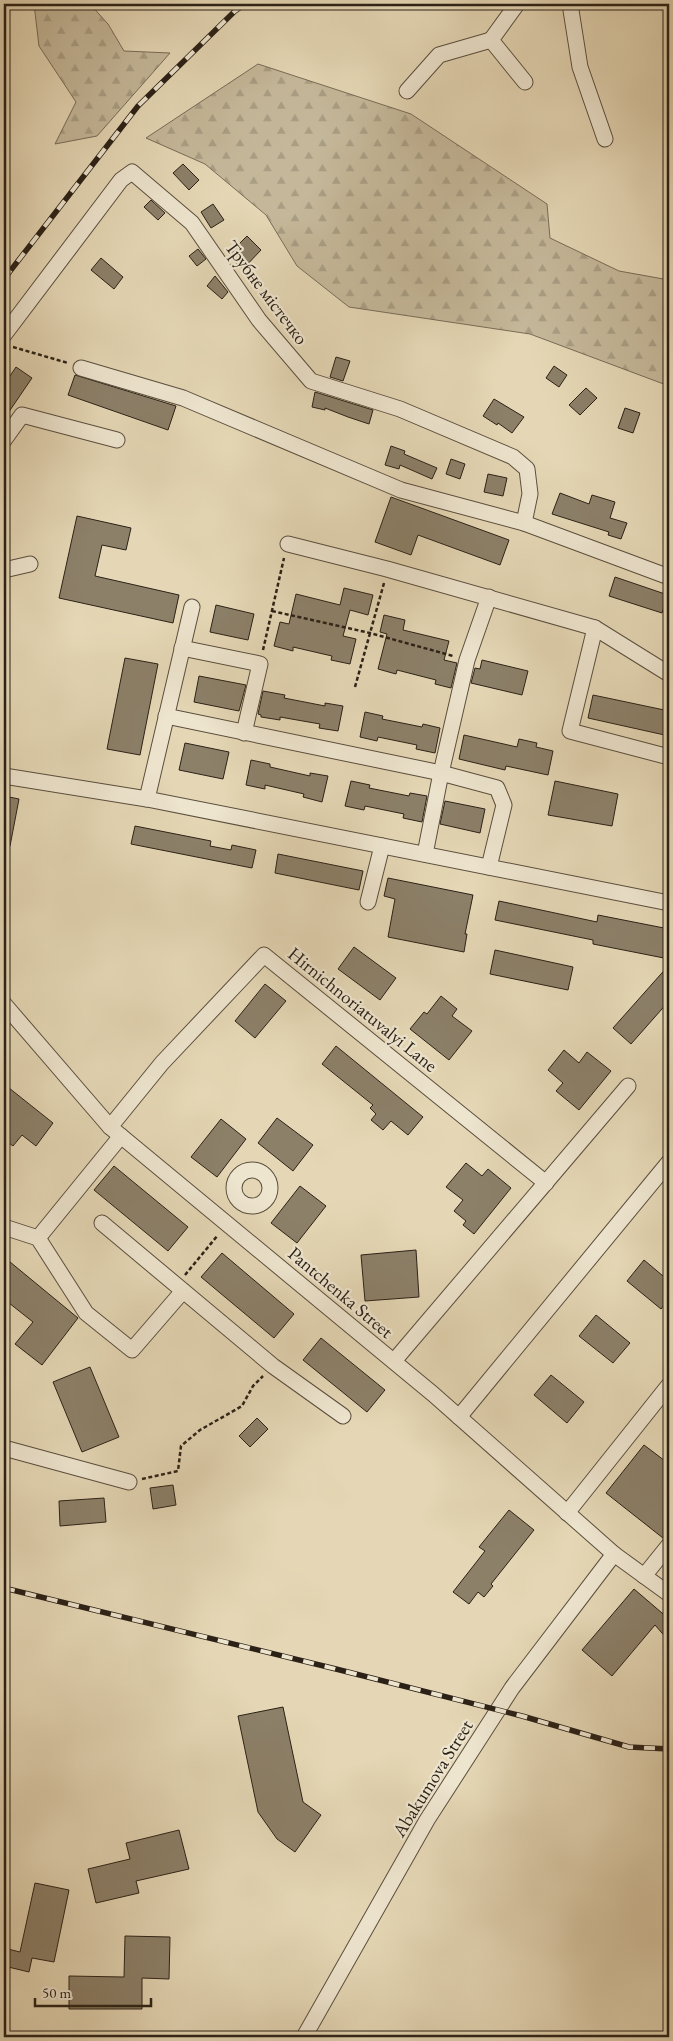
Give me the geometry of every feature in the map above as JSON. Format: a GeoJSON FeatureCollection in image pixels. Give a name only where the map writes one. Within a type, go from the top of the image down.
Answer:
{"type":"FeatureCollection","features":[{"type":"Feature","properties":{"kind":"street"},"geometry":{"type":"LineString","coordinates":[[407,91],[439,55],[491,40],[516,4]]}},
{"type":"Feature","properties":{"kind":"street"},"geometry":{"type":"LineString","coordinates":[[570,4],[580,68],[605,139]]}},
{"type":"Feature","properties":{"kind":"street"},"geometry":{"type":"LineString","coordinates":[[491,40],[525,82]]}},
{"type":"Feature","properties":{"kind":"street","name":"Трубне містечко"},"geometry":{"type":"LineString","coordinates":[[8,341],[121,180],[132,172],[192,223],[259,320],[311,381],[400,409],[513,457],[527,469],[530,494],[524,523]]}},
{"type":"Feature","properties":{"kind":"street"},"geometry":{"type":"LineString","coordinates":[[81,368],[183,398],[401,490],[524,523],[669,577]]}},
{"type":"Feature","properties":{"kind":"street"},"geometry":{"type":"LineString","coordinates":[[4,440],[22,416],[117,440]]}},
{"type":"Feature","properties":{"kind":"street"},"geometry":{"type":"LineString","coordinates":[[288,544],[387,569],[595,628],[669,674]]}},
{"type":"Feature","properties":{"kind":"street"},"geometry":{"type":"LineString","coordinates":[[4,570],[30,564]]}},
{"type":"Feature","properties":{"kind":"street"},"geometry":{"type":"LineString","coordinates":[[425,854],[441,773],[468,660],[489,597]]}},
{"type":"Feature","properties":{"kind":"street"},"geometry":{"type":"LineString","coordinates":[[146,800],[192,607]]}},
{"type":"Feature","properties":{"kind":"street"},"geometry":{"type":"LineString","coordinates":[[595,628],[570,731],[669,757]]}},
{"type":"Feature","properties":{"kind":"street"},"geometry":{"type":"LineString","coordinates":[[182,648],[260,664],[244,733]]}},
{"type":"Feature","properties":{"kind":"street"},"geometry":{"type":"LineString","coordinates":[[166,716],[441,773],[498,788],[504,805],[489,867]]}},
{"type":"Feature","properties":{"kind":"street"},"geometry":{"type":"LineString","coordinates":[[4,776],[146,800],[669,902]]}},
{"type":"Feature","properties":{"kind":"street"},"geometry":{"type":"LineString","coordinates":[[368,902],[382,846]]}},
{"type":"Feature","properties":{"kind":"street","name":"Hirnichnoriatuvalyi Lane"},"geometry":{"type":"LineString","coordinates":[[116,1131],[162,1063],[264,955],[546,1183]]}},
{"type":"Feature","properties":{"kind":"street","name":"Pantchenka Street"},"geometry":{"type":"LineString","coordinates":[[4,1004],[116,1131],[460,1417],[614,1554],[669,1594]]}},
{"type":"Feature","properties":{"kind":"street"},"geometry":{"type":"LineString","coordinates":[[394,1361],[628,1086]]}},
{"type":"Feature","properties":{"kind":"street"},"geometry":{"type":"LineString","coordinates":[[38,1238],[116,1131]]}},
{"type":"Feature","properties":{"kind":"street"},"geometry":{"type":"LineString","coordinates":[[460,1417],[669,1162]]}},
{"type":"Feature","properties":{"kind":"street"},"geometry":{"type":"LineString","coordinates":[[227,1224],[241,1204]]}},
{"type":"Feature","properties":{"kind":"street"},"geometry":{"type":"LineString","coordinates":[[102,1223],[273,1366],[343,1416]]}},
{"type":"Feature","properties":{"kind":"street"},"geometry":{"type":"LineString","coordinates":[[4,1227],[38,1238],[86,1312],[132,1350],[179,1288]]}},
{"type":"Feature","properties":{"kind":"street"},"geometry":{"type":"LineString","coordinates":[[567,1513],[669,1385]]}},
{"type":"Feature","properties":{"kind":"street"},"geometry":{"type":"LineString","coordinates":[[4,1448],[129,1482]]}},
{"type":"Feature","properties":{"kind":"street"},"geometry":{"type":"LineString","coordinates":[[644,1576],[669,1545]]}},
{"type":"Feature","properties":{"kind":"street","name":"Abakumova Street"},"geometry":{"type":"LineString","coordinates":[[304,2037],[428,1820],[508,1695],[614,1554]]}},
{"type":"Feature","properties":{"kind":"path"},"geometry":{"type":"LineString","coordinates":[[8,341],[81,368]]}},
{"type":"Feature","properties":{"kind":"path"},"geometry":{"type":"LineString","coordinates":[[260,664],[288,544]]}},
{"type":"Feature","properties":{"kind":"path"},"geometry":{"type":"LineString","coordinates":[[356,687],[387,569]]}},
{"type":"Feature","properties":{"kind":"path"},"geometry":{"type":"LineString","coordinates":[[272,611],[370,633],[468,660]]}},
{"type":"Feature","properties":{"kind":"path"},"geometry":{"type":"LineString","coordinates":[[179,1288],[227,1224]]}},
{"type":"Feature","properties":{"kind":"path"},"geometry":{"type":"LineString","coordinates":[[129,1482],[178,1470],[181,1446],[200,1430],[242,1406],[253,1386],[273,1366]]}},
{"type":"Feature","properties":{"kind":"green space"},"geometry":{"type":"Polygon","coordinates":[[[34,4],[90,4],[108,24],[124,51],[170,53],[97,136],[55,144],[76,102],[39,46],[34,4]]]}},
{"type":"Feature","properties":{"kind":"green space"},"geometry":{"type":"Polygon","coordinates":[[[258,64],[411,114],[547,204],[550,238],[619,271],[669,280],[669,386],[530,334],[349,307],[297,266],[266,215],[205,164],[146,138],[258,64]]]}},
{"type":"Feature","properties":{"kind":"building"},"geometry":{"type":"Polygon","coordinates":[[[183,164],[199,180],[189,190],[173,173],[183,164]]]}},
{"type":"Feature","properties":{"kind":"building"},"geometry":{"type":"Polygon","coordinates":[[[151,200],[165,213],[158,220],[144,207],[151,200]]]}},
{"type":"Feature","properties":{"kind":"building"},"geometry":{"type":"Polygon","coordinates":[[[213,204],[224,220],[211,228],[201,212],[213,204]]]}},
{"type":"Feature","properties":{"kind":"building"},"geometry":{"type":"Polygon","coordinates":[[[247,236],[261,250],[243,269],[228,255],[247,236]]]}},
{"type":"Feature","properties":{"kind":"building"},"geometry":{"type":"Polygon","coordinates":[[[198,249],[206,259],[197,266],[189,256],[198,249]]]}},
{"type":"Feature","properties":{"kind":"building"},"geometry":{"type":"Polygon","coordinates":[[[101,258],[123,277],[114,289],[91,270],[101,258]]]}},
{"type":"Feature","properties":{"kind":"building"},"geometry":{"type":"Polygon","coordinates":[[[215,276],[228,292],[222,299],[207,286],[215,276]]]}},
{"type":"Feature","properties":{"kind":"building"},"geometry":{"type":"Polygon","coordinates":[[[336,357],[350,361],[343,381],[330,377],[336,357]]]}},
{"type":"Feature","properties":{"kind":"building"},"geometry":{"type":"Polygon","coordinates":[[[554,366],[567,375],[559,387],[546,378],[554,366]]]}},
{"type":"Feature","properties":{"kind":"building"},"geometry":{"type":"Polygon","coordinates":[[[16,367],[32,378],[4,419],[4,385],[16,367]]]}},
{"type":"Feature","properties":{"kind":"building"},"geometry":{"type":"Polygon","coordinates":[[[75,375],[176,406],[168,430],[68,395],[75,375]]]}},
{"type":"Feature","properties":{"kind":"building"},"geometry":{"type":"Polygon","coordinates":[[[586,388],[597,398],[580,415],[569,405],[586,388]]]}},
{"type":"Feature","properties":{"kind":"building"},"geometry":{"type":"Polygon","coordinates":[[[315,392],[373,410],[369,424],[325,408],[325,410],[312,407],[315,392]]]}},
{"type":"Feature","properties":{"kind":"building"},"geometry":{"type":"Polygon","coordinates":[[[494,399],[524,417],[512,433],[498,423],[497,425],[483,416],[494,399]]]}},
{"type":"Feature","properties":{"kind":"building"},"geometry":{"type":"Polygon","coordinates":[[[625,408],[640,413],[633,433],[618,428],[625,408]]]}},
{"type":"Feature","properties":{"kind":"building"},"geometry":{"type":"Polygon","coordinates":[[[391,446],[405,451],[404,454],[437,468],[432,479],[400,465],[399,469],[385,465],[391,446]]]}},
{"type":"Feature","properties":{"kind":"building"},"geometry":{"type":"Polygon","coordinates":[[[451,459],[465,464],[460,479],[446,474],[451,459]]]}},
{"type":"Feature","properties":{"kind":"building"},"geometry":{"type":"Polygon","coordinates":[[[488,474],[507,478],[503,496],[484,492],[488,474]]]}},
{"type":"Feature","properties":{"kind":"building"},"geometry":{"type":"Polygon","coordinates":[[[560,493],[589,504],[592,495],[615,502],[610,518],[627,523],[621,539],[608,535],[609,532],[552,514],[560,493]]]}},
{"type":"Feature","properties":{"kind":"building"},"geometry":{"type":"Polygon","coordinates":[[[391,497],[509,540],[500,565],[418,535],[411,555],[375,542],[391,497]]]}},
{"type":"Feature","properties":{"kind":"building"},"geometry":{"type":"Polygon","coordinates":[[[77,516],[131,528],[126,550],[102,545],[95,576],[179,595],[173,623],[59,598],[77,516]]]}},
{"type":"Feature","properties":{"kind":"building"},"geometry":{"type":"Polygon","coordinates":[[[615,577],[668,595],[662,613],[609,596],[615,577]]]}},
{"type":"Feature","properties":{"kind":"building"},"geometry":{"type":"Polygon","coordinates":[[[344,588],[373,595],[368,615],[350,610],[343,636],[356,639],[350,664],[331,660],[332,656],[293,647],[293,651],[274,646],[280,622],[289,624],[296,594],[340,605],[344,588]]]}},
{"type":"Feature","properties":{"kind":"building"},"geometry":{"type":"Polygon","coordinates":[[[216,605],[254,614],[248,640],[210,632],[216,605]]]}},
{"type":"Feature","properties":{"kind":"building"},"geometry":{"type":"Polygon","coordinates":[[[384,615],[405,620],[403,630],[449,641],[444,660],[457,663],[451,688],[435,684],[436,680],[397,670],[396,674],[378,669],[387,634],[380,632],[384,615]]]}},
{"type":"Feature","properties":{"kind":"building"},"geometry":{"type":"Polygon","coordinates":[[[125,658],[158,664],[140,755],[107,749],[125,658]]]}},
{"type":"Feature","properties":{"kind":"building"},"geometry":{"type":"Polygon","coordinates":[[[482,660],[528,671],[522,695],[471,683],[475,668],[480,669],[482,660]]]}},
{"type":"Feature","properties":{"kind":"building"},"geometry":{"type":"Polygon","coordinates":[[[199,676],[246,685],[239,711],[194,702],[199,676]]]}},
{"type":"Feature","properties":{"kind":"building"},"geometry":{"type":"Polygon","coordinates":[[[263,691],[285,695],[284,698],[325,706],[325,703],[343,706],[338,731],[319,728],[320,724],[280,717],[280,720],[261,717],[258,714],[263,691]]]}},
{"type":"Feature","properties":{"kind":"building"},"geometry":{"type":"Polygon","coordinates":[[[593,695],[669,711],[669,736],[588,718],[593,695]]]}},
{"type":"Feature","properties":{"kind":"building"},"geometry":{"type":"Polygon","coordinates":[[[365,712],[383,716],[382,719],[422,727],[423,724],[440,728],[435,753],[416,749],[417,745],[378,737],[377,741],[360,737],[365,712]]]}},
{"type":"Feature","properties":{"kind":"building"},"geometry":{"type":"Polygon","coordinates":[[[464,735],[517,747],[519,739],[537,743],[536,747],[553,751],[548,775],[506,766],[505,770],[459,759],[464,735]]]}},
{"type":"Feature","properties":{"kind":"building"},"geometry":{"type":"Polygon","coordinates":[[[185,743],[229,752],[223,779],[179,770],[185,743]]]}},
{"type":"Feature","properties":{"kind":"building"},"geometry":{"type":"Polygon","coordinates":[[[251,760],[270,764],[270,767],[310,776],[310,773],[328,776],[322,802],[303,797],[304,794],[265,785],[265,789],[246,785],[251,760]]]}},
{"type":"Feature","properties":{"kind":"building"},"geometry":{"type":"Polygon","coordinates":[[[351,781],[370,785],[369,788],[409,796],[410,793],[427,796],[422,822],[403,818],[404,814],[365,806],[364,810],[345,806],[351,781]]]}},
{"type":"Feature","properties":{"kind":"building"},"geometry":{"type":"Polygon","coordinates":[[[555,781],[618,794],[612,826],[548,815],[555,781]]]}},
{"type":"Feature","properties":{"kind":"building"},"geometry":{"type":"Polygon","coordinates":[[[4,796],[19,799],[10,846],[4,845],[4,796]]]}},
{"type":"Feature","properties":{"kind":"building"},"geometry":{"type":"Polygon","coordinates":[[[445,801],[485,809],[480,833],[440,824],[445,801]]]}},
{"type":"Feature","properties":{"kind":"building"},"geometry":{"type":"Polygon","coordinates":[[[135,826],[211,841],[210,846],[231,850],[232,845],[256,850],[252,868],[131,844],[135,826]]]}},
{"type":"Feature","properties":{"kind":"building"},"geometry":{"type":"Polygon","coordinates":[[[278,854],[363,871],[359,890],[275,873],[278,854]]]}},
{"type":"Feature","properties":{"kind":"building"},"geometry":{"type":"Polygon","coordinates":[[[388,878],[473,895],[465,934],[467,934],[464,952],[388,937],[395,899],[384,896],[388,878]]]}},
{"type":"Feature","properties":{"kind":"building"},"geometry":{"type":"Polygon","coordinates":[[[499,901],[597,922],[598,915],[669,929],[669,959],[593,944],[593,940],[495,920],[499,901]]]}},
{"type":"Feature","properties":{"kind":"building"},"geometry":{"type":"Polygon","coordinates":[[[354,947],[396,978],[380,1000],[338,969],[354,947]]]}},
{"type":"Feature","properties":{"kind":"building"},"geometry":{"type":"Polygon","coordinates":[[[495,950],[573,967],[568,990],[490,974],[495,950]]]}},
{"type":"Feature","properties":{"kind":"building"},"geometry":{"type":"Polygon","coordinates":[[[669,965],[669,1001],[631,1044],[613,1028],[669,965]]]}},
{"type":"Feature","properties":{"kind":"building"},"geometry":{"type":"Polygon","coordinates":[[[265,984],[286,1001],[255,1038],[235,1021],[265,984]]]}},
{"type":"Feature","properties":{"kind":"building"},"geometry":{"type":"Polygon","coordinates":[[[441,996],[457,1009],[452,1016],[472,1031],[449,1060],[410,1029],[424,1012],[427,1014],[441,996]]]}},
{"type":"Feature","properties":{"kind":"building"},"geometry":{"type":"Polygon","coordinates":[[[336,1046],[423,1117],[408,1135],[391,1121],[383,1130],[371,1120],[376,1114],[370,1108],[373,1105],[322,1064],[336,1046]]]}},
{"type":"Feature","properties":{"kind":"building"},"geometry":{"type":"Polygon","coordinates":[[[564,1050],[579,1063],[587,1052],[611,1071],[579,1110],[556,1091],[563,1083],[548,1070],[564,1050]]]}},
{"type":"Feature","properties":{"kind":"building"},"geometry":{"type":"Polygon","coordinates":[[[4,1084],[53,1123],[36,1146],[22,1135],[13,1146],[4,1139],[4,1084]]]}},
{"type":"Feature","properties":{"kind":"building"},"geometry":{"type":"Polygon","coordinates":[[[277,1118],[313,1145],[293,1171],[258,1143],[277,1118]]]}},
{"type":"Feature","properties":{"kind":"building"},"geometry":{"type":"Polygon","coordinates":[[[221,1119],[246,1139],[217,1177],[191,1157],[221,1119]]]}},
{"type":"Feature","properties":{"kind":"building"},"geometry":{"type":"Polygon","coordinates":[[[466,1163],[482,1176],[488,1169],[511,1188],[474,1234],[463,1225],[466,1221],[454,1211],[463,1200],[446,1187],[466,1163]]]}},
{"type":"Feature","properties":{"kind":"building"},"geometry":{"type":"Polygon","coordinates":[[[114,1166],[188,1227],[168,1251],[94,1190],[114,1166]]]}},
{"type":"Feature","properties":{"kind":"building"},"geometry":{"type":"Polygon","coordinates":[[[300,1186],[326,1206],[297,1243],[271,1223],[300,1186]]]}},
{"type":"Feature","properties":{"kind":"building"},"geometry":{"type":"Polygon","coordinates":[[[416,1250],[419,1297],[365,1301],[361,1255],[416,1250]]]}},
{"type":"Feature","properties":{"kind":"building"},"geometry":{"type":"Polygon","coordinates":[[[222,1253],[294,1314],[274,1338],[201,1277],[222,1253]]]}},
{"type":"Feature","properties":{"kind":"building"},"geometry":{"type":"Polygon","coordinates":[[[4,1257],[78,1318],[42,1365],[15,1344],[33,1322],[4,1299],[4,1257]]]}},
{"type":"Feature","properties":{"kind":"building"},"geometry":{"type":"Polygon","coordinates":[[[644,1260],[669,1281],[669,1299],[661,1309],[627,1281],[644,1260]]]}},
{"type":"Feature","properties":{"kind":"building"},"geometry":{"type":"Polygon","coordinates":[[[596,1315],[630,1343],[613,1363],[579,1336],[596,1315]]]}},
{"type":"Feature","properties":{"kind":"building"},"geometry":{"type":"Polygon","coordinates":[[[321,1338],[385,1390],[367,1412],[303,1360],[321,1338]]]}},
{"type":"Feature","properties":{"kind":"building"},"geometry":{"type":"Polygon","coordinates":[[[90,1367],[119,1437],[82,1452],[53,1382],[90,1367]]]}},
{"type":"Feature","properties":{"kind":"building"},"geometry":{"type":"Polygon","coordinates":[[[551,1375],[584,1402],[567,1423],[534,1395],[551,1375]]]}},
{"type":"Feature","properties":{"kind":"building"},"geometry":{"type":"Polygon","coordinates":[[[257,1418],[268,1429],[250,1447],[239,1436],[257,1418]]]}},
{"type":"Feature","properties":{"kind":"building"},"geometry":{"type":"Polygon","coordinates":[[[644,1445],[669,1464],[669,1536],[663,1538],[606,1493],[644,1445]]]}},
{"type":"Feature","properties":{"kind":"building"},"geometry":{"type":"Polygon","coordinates":[[[173,1485],[176,1505],[153,1509],[150,1488],[173,1485]]]}},
{"type":"Feature","properties":{"kind":"building"},"geometry":{"type":"Polygon","coordinates":[[[104,1498],[106,1522],[60,1526],[59,1501],[104,1498]]]}},
{"type":"Feature","properties":{"kind":"building"},"geometry":{"type":"Polygon","coordinates":[[[509,1510],[534,1530],[491,1584],[493,1586],[484,1597],[478,1592],[469,1604],[453,1592],[485,1551],[479,1547],[509,1510]]]}},
{"type":"Feature","properties":{"kind":"building"},"geometry":{"type":"Polygon","coordinates":[[[634,1589],[669,1619],[669,1641],[655,1625],[612,1676],[582,1650],[634,1589]]]}},
{"type":"Feature","properties":{"kind":"building"},"geometry":{"type":"Polygon","coordinates":[[[283,1707],[303,1802],[321,1815],[295,1852],[277,1839],[258,1812],[238,1716],[283,1707]]]}},
{"type":"Feature","properties":{"kind":"building"},"geometry":{"type":"Polygon","coordinates":[[[179,1830],[189,1869],[136,1881],[139,1893],[96,1903],[88,1869],[130,1859],[126,1843],[179,1830]]]}},
{"type":"Feature","properties":{"kind":"building"},"geometry":{"type":"Polygon","coordinates":[[[35,1883],[69,1890],[54,1962],[32,1958],[29,1972],[4,1966],[4,1948],[20,1952],[35,1883]]]}},
{"type":"Feature","properties":{"kind":"building"},"geometry":{"type":"Polygon","coordinates":[[[125,1936],[170,1937],[169,1979],[142,1978],[142,2009],[69,2009],[69,1976],[124,1977],[125,1936]]]}},
{"type":"Feature","properties":{"kind":"railway"},"geometry":{"type":"LineString","coordinates":[[4,279],[138,106],[235,11],[245,4]]}},
{"type":"Feature","properties":{"kind":"railway"},"geometry":{"type":"LineString","coordinates":[[4,1588],[522,1716],[629,1747],[669,1749]]}}]}
